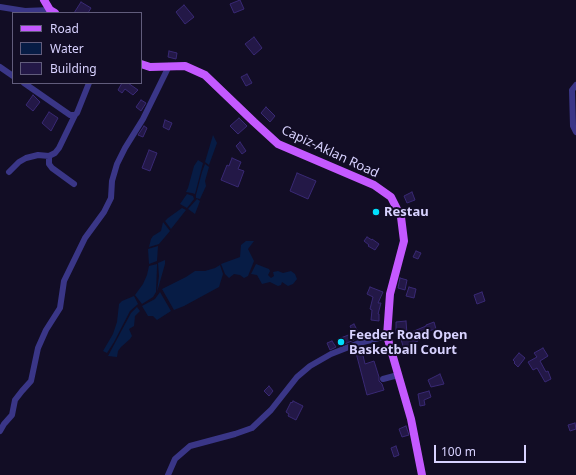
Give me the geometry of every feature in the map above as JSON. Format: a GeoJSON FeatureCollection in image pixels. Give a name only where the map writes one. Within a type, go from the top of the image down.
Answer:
{"type":"FeatureCollection","features":[{"type":"Feature","properties":{"kind":"main road"},"geometry":{"type":"LineString","coordinates":[[44,0],[52,11]]}},
{"type":"Feature","properties":{"kind":"main road","name":"Capiz-Aklan Road"},"geometry":{"type":"LineString","coordinates":[[142,64],[150,67],[185,66],[205,75],[278,144],[374,185],[391,197],[401,217],[404,241],[390,294],[388,336],[410,420],[422,475]]}},
{"type":"Feature","properties":{"kind":"street"},"geometry":{"type":"LineString","coordinates":[[0,7],[25,11],[52,11]]}},
{"type":"Feature","properties":{"kind":"street"},"geometry":{"type":"LineString","coordinates":[[0,431],[12,415],[15,400],[31,381],[38,348],[46,330],[60,308],[64,281],[85,238],[104,212],[110,198],[112,181],[117,164],[143,119],[168,66]]}},
{"type":"Feature","properties":{"kind":"street"},"geometry":{"type":"LineString","coordinates":[[0,67],[12,75]]}},
{"type":"Feature","properties":{"kind":"street"},"geometry":{"type":"LineString","coordinates":[[25,84],[70,115],[74,115]]}},
{"type":"Feature","properties":{"kind":"street"},"geometry":{"type":"LineString","coordinates":[[9,172],[19,162],[26,158],[38,155],[49,156],[55,153],[59,148],[74,115],[77,113],[89,84]]}},
{"type":"Feature","properties":{"kind":"street"},"geometry":{"type":"LineString","coordinates":[[576,85],[572,90],[573,126],[576,132]]}},
{"type":"Feature","properties":{"kind":"street"},"geometry":{"type":"LineString","coordinates":[[49,156],[49,164],[52,168],[74,184]]}},
{"type":"Feature","properties":{"kind":"street"},"geometry":{"type":"LineString","coordinates":[[168,475],[175,458],[190,446],[252,428],[271,410],[297,377],[310,366],[331,354],[359,343],[388,336]]}},
{"type":"Feature","properties":{"kind":"street"},"geometry":{"type":"LineString","coordinates":[[383,379],[398,375]]}},
{"type":"Feature","properties":{"kind":"water"},"geometry":{"type":"Polygon","coordinates":[[[213,135],[217,143],[209,165],[205,162],[213,135]]]}},
{"type":"Feature","properties":{"kind":"water"},"geometry":{"type":"Polygon","coordinates":[[[198,160],[203,163],[195,194],[186,192],[194,166],[198,160]]]}},
{"type":"Feature","properties":{"kind":"water"},"geometry":{"type":"Polygon","coordinates":[[[205,164],[209,167],[205,181],[206,186],[200,199],[196,198],[196,195],[205,164]]]}},
{"type":"Feature","properties":{"kind":"water"},"geometry":{"type":"Polygon","coordinates":[[[187,194],[193,196],[194,199],[187,208],[180,204],[187,194]]]}},
{"type":"Feature","properties":{"kind":"water"},"geometry":{"type":"Polygon","coordinates":[[[197,199],[200,201],[195,214],[188,209],[197,199]]]}},
{"type":"Feature","properties":{"kind":"water"},"geometry":{"type":"Polygon","coordinates":[[[182,208],[186,210],[171,229],[165,221],[182,208]]]}},
{"type":"Feature","properties":{"kind":"water"},"geometry":{"type":"Polygon","coordinates":[[[163,222],[170,231],[159,244],[149,247],[153,236],[161,231],[163,222]]]}},
{"type":"Feature","properties":{"kind":"water"},"geometry":{"type":"Polygon","coordinates":[[[246,241],[254,241],[248,249],[254,261],[248,276],[244,278],[240,275],[234,274],[229,278],[225,274],[221,264],[240,257],[241,245],[246,241]]]}},
{"type":"Feature","properties":{"kind":"water"},"geometry":{"type":"Polygon","coordinates":[[[158,246],[157,261],[149,264],[148,249],[158,246]]]}},
{"type":"Feature","properties":{"kind":"water"},"geometry":{"type":"Polygon","coordinates":[[[165,260],[157,292],[159,276],[158,263],[165,260]]]}},
{"type":"Feature","properties":{"kind":"water"},"geometry":{"type":"Polygon","coordinates":[[[157,264],[156,292],[153,297],[142,304],[135,295],[143,284],[149,266],[157,264]]]}},
{"type":"Feature","properties":{"kind":"water"},"geometry":{"type":"Polygon","coordinates":[[[256,264],[269,269],[270,271],[268,275],[271,278],[274,276],[273,272],[278,271],[283,273],[291,271],[295,274],[297,279],[293,284],[288,286],[282,282],[281,285],[278,286],[270,282],[262,284],[257,275],[251,274],[256,264]]]}},
{"type":"Feature","properties":{"kind":"water"},"geometry":{"type":"Polygon","coordinates":[[[220,265],[223,274],[219,287],[174,310],[162,289],[195,271],[205,271],[220,265]]]}},
{"type":"Feature","properties":{"kind":"water"},"geometry":{"type":"Polygon","coordinates":[[[160,292],[171,311],[157,320],[153,316],[148,316],[142,306],[155,299],[160,292]]]}},
{"type":"Feature","properties":{"kind":"water"},"geometry":{"type":"Polygon","coordinates":[[[134,296],[138,304],[130,311],[107,353],[103,351],[113,334],[117,322],[119,304],[122,301],[134,296]]]}},
{"type":"Feature","properties":{"kind":"water"},"geometry":{"type":"Polygon","coordinates":[[[137,307],[140,311],[135,316],[134,326],[129,329],[132,336],[118,351],[117,357],[108,356],[131,313],[137,307]]]}},
{"type":"Feature","properties":{"kind":"building"},"geometry":{"type":"Polygon","coordinates":[[[240,0],[244,9],[234,13],[230,4],[240,0]]]}},
{"type":"Feature","properties":{"kind":"building"},"geometry":{"type":"Polygon","coordinates":[[[81,2],[91,8],[89,12],[75,12],[81,2]]]}},
{"type":"Feature","properties":{"kind":"building"},"geometry":{"type":"Polygon","coordinates":[[[184,5],[194,17],[185,24],[176,12],[184,5]]]}},
{"type":"Feature","properties":{"kind":"building"},"geometry":{"type":"Polygon","coordinates":[[[254,37],[262,48],[254,55],[245,44],[254,37]]]}},
{"type":"Feature","properties":{"kind":"building"},"geometry":{"type":"Polygon","coordinates":[[[169,51],[177,53],[176,59],[168,57],[169,51]]]}},
{"type":"Feature","properties":{"kind":"building"},"geometry":{"type":"Polygon","coordinates":[[[247,74],[252,83],[246,86],[241,77],[247,74]]]}},
{"type":"Feature","properties":{"kind":"building"},"geometry":{"type":"Polygon","coordinates":[[[121,84],[129,84],[138,90],[133,95],[125,89],[122,93],[118,90],[121,84]]]}},
{"type":"Feature","properties":{"kind":"building"},"geometry":{"type":"Polygon","coordinates":[[[33,95],[40,102],[33,111],[26,105],[33,95]]]}},
{"type":"Feature","properties":{"kind":"building"},"geometry":{"type":"Polygon","coordinates":[[[141,100],[146,103],[141,111],[136,107],[141,100]]]}},
{"type":"Feature","properties":{"kind":"building"},"geometry":{"type":"Polygon","coordinates":[[[266,107],[275,116],[270,122],[261,113],[266,107]]]}},
{"type":"Feature","properties":{"kind":"building"},"geometry":{"type":"Polygon","coordinates":[[[49,112],[58,118],[51,131],[42,123],[49,112]]]}},
{"type":"Feature","properties":{"kind":"building"},"geometry":{"type":"Polygon","coordinates":[[[239,118],[247,126],[238,134],[230,126],[239,118]]]}},
{"type":"Feature","properties":{"kind":"building"},"geometry":{"type":"Polygon","coordinates":[[[165,120],[172,123],[169,130],[163,127],[165,120]]]}},
{"type":"Feature","properties":{"kind":"building"},"geometry":{"type":"Polygon","coordinates":[[[144,126],[147,128],[143,137],[138,135],[144,126]]]}},
{"type":"Feature","properties":{"kind":"building"},"geometry":{"type":"Polygon","coordinates":[[[240,142],[246,151],[242,154],[236,146],[240,142]]]}},
{"type":"Feature","properties":{"kind":"building"},"geometry":{"type":"Polygon","coordinates":[[[149,150],[157,153],[150,171],[142,168],[149,150]]]}},
{"type":"Feature","properties":{"kind":"building"},"geometry":{"type":"Polygon","coordinates":[[[232,158],[241,162],[238,169],[244,171],[238,187],[221,180],[227,165],[229,166],[232,158]]]}},
{"type":"Feature","properties":{"kind":"building"},"geometry":{"type":"Polygon","coordinates":[[[297,173],[316,181],[308,199],[290,191],[297,173]]]}},
{"type":"Feature","properties":{"kind":"building"},"geometry":{"type":"Polygon","coordinates":[[[412,192],[415,200],[407,203],[404,196],[412,192]]]}},
{"type":"Feature","properties":{"kind":"building"},"geometry":{"type":"Polygon","coordinates":[[[367,237],[379,244],[375,250],[368,246],[369,245],[364,241],[367,237]]]}},
{"type":"Feature","properties":{"kind":"building"},"geometry":{"type":"Polygon","coordinates":[[[416,251],[421,253],[418,259],[413,257],[416,251]]]}},
{"type":"Feature","properties":{"kind":"building"},"geometry":{"type":"Polygon","coordinates":[[[400,278],[407,280],[405,290],[398,288],[400,278]]]}},
{"type":"Feature","properties":{"kind":"building"},"geometry":{"type":"Polygon","coordinates":[[[370,287],[383,292],[378,303],[381,303],[378,314],[379,321],[371,320],[372,310],[370,309],[373,297],[367,294],[370,287]]]}},
{"type":"Feature","properties":{"kind":"building"},"geometry":{"type":"Polygon","coordinates":[[[409,287],[416,289],[414,298],[406,296],[409,287]]]}},
{"type":"Feature","properties":{"kind":"building"},"geometry":{"type":"Polygon","coordinates":[[[482,292],[485,301],[477,304],[474,295],[482,292]]]}},
{"type":"Feature","properties":{"kind":"building"},"geometry":{"type":"Polygon","coordinates":[[[406,321],[407,334],[434,322],[436,329],[424,332],[426,335],[418,338],[418,341],[408,345],[409,352],[403,354],[402,349],[404,349],[399,333],[396,333],[396,322],[406,321]]]}},
{"type":"Feature","properties":{"kind":"building"},"geometry":{"type":"Polygon","coordinates":[[[354,324],[357,330],[353,332],[350,326],[354,324]]]}},
{"type":"Feature","properties":{"kind":"building"},"geometry":{"type":"Polygon","coordinates":[[[351,334],[354,340],[340,346],[338,339],[351,334]]]}},
{"type":"Feature","properties":{"kind":"building"},"geometry":{"type":"Polygon","coordinates":[[[332,341],[336,347],[330,350],[327,343],[332,341]]]}},
{"type":"Feature","properties":{"kind":"building"},"geometry":{"type":"Polygon","coordinates":[[[361,347],[365,364],[374,361],[379,381],[384,390],[367,395],[355,349],[361,347]]]}},
{"type":"Feature","properties":{"kind":"building"},"geometry":{"type":"Polygon","coordinates":[[[543,348],[548,356],[540,361],[546,372],[548,371],[551,379],[545,382],[537,368],[533,370],[528,362],[537,357],[534,353],[543,348]]]}},
{"type":"Feature","properties":{"kind":"building"},"geometry":{"type":"Polygon","coordinates":[[[519,353],[525,358],[518,367],[513,360],[519,353]]]}},
{"type":"Feature","properties":{"kind":"building"},"geometry":{"type":"Polygon","coordinates":[[[440,374],[444,384],[431,387],[428,380],[440,374]]]}},
{"type":"Feature","properties":{"kind":"building"},"geometry":{"type":"Polygon","coordinates":[[[269,386],[273,391],[269,396],[264,391],[269,386]]]}},
{"type":"Feature","properties":{"kind":"building"},"geometry":{"type":"Polygon","coordinates":[[[429,391],[431,397],[424,400],[425,405],[420,406],[418,394],[429,391]]]}},
{"type":"Feature","properties":{"kind":"building"},"geometry":{"type":"Polygon","coordinates":[[[293,401],[303,406],[296,420],[288,416],[289,414],[286,412],[293,401]]]}},
{"type":"Feature","properties":{"kind":"building"},"geometry":{"type":"Polygon","coordinates":[[[575,423],[576,429],[570,431],[568,425],[575,423]]]}},
{"type":"Feature","properties":{"kind":"building"},"geometry":{"type":"Polygon","coordinates":[[[406,426],[409,435],[402,437],[399,429],[406,426]]]}},
{"type":"Feature","properties":{"kind":"building"},"geometry":{"type":"Polygon","coordinates":[[[396,446],[399,455],[394,457],[391,448],[396,446]]]}},
{"type":"Feature","properties":{"kind":"place","name":"Restau"},"geometry":{"type":"Point","coordinates":[376,212]}},
{"type":"Feature","properties":{"kind":"place","name":"Feeder Road Open Basketball Court"},"geometry":{"type":"Point","coordinates":[341,342]}}]}
